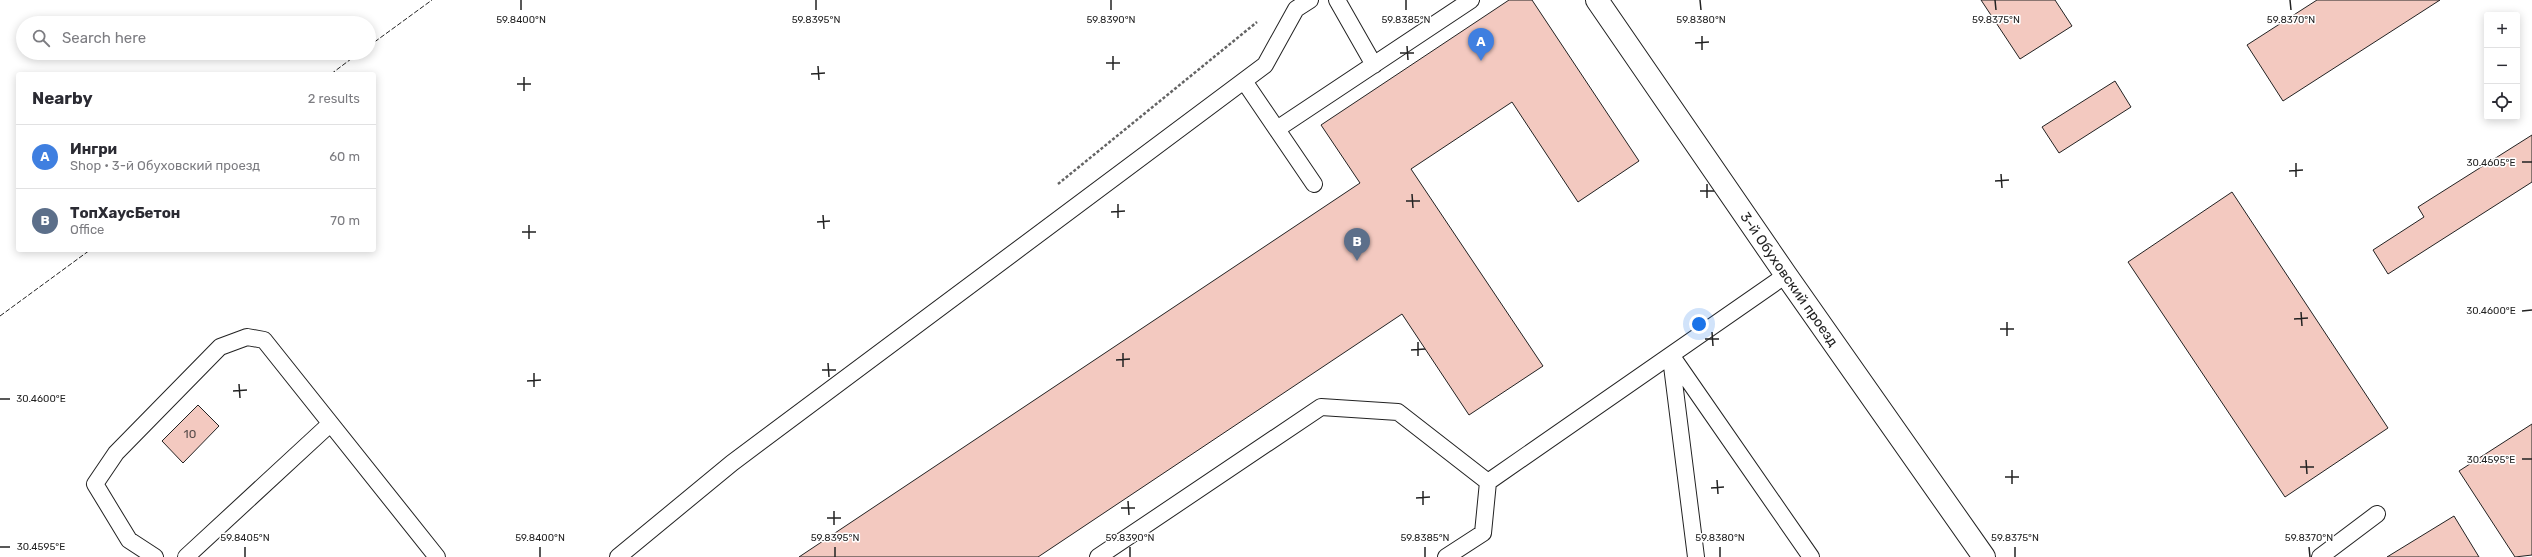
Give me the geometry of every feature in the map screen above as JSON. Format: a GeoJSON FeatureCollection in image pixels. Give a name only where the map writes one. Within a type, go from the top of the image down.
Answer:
{"type":"FeatureCollection","features":[{"type":"Feature","properties":{"kind":"street","name":"3-й Обуховский проезд"},"geometry":{"type":"LineString","coordinates":[[1598,0],[1786,274],[1984,557]]}},
{"type":"Feature","properties":{"kind":"lane"},"geometry":{"type":"LineString","coordinates":[[618,557],[732,463],[1264,65],[1296,9],[1310,0]]}},
{"type":"Feature","properties":{"kind":"lane"},"geometry":{"type":"LineString","coordinates":[[1337,0],[1374,65]]}},
{"type":"Feature","properties":{"kind":"lane"},"geometry":{"type":"LineString","coordinates":[[1277,129],[1471,0]]}},
{"type":"Feature","properties":{"kind":"lane"},"geometry":{"type":"LineString","coordinates":[[1244,81],[1314,184]]}},
{"type":"Feature","properties":{"kind":"lane"},"geometry":{"type":"LineString","coordinates":[[1446,557],[1483,533],[1488,482],[1786,274]]}},
{"type":"Feature","properties":{"kind":"lane"},"geometry":{"type":"LineString","coordinates":[[155,557],[129,540],[95,484],[116,453],[220,347],[247,337],[264,340],[437,557]]}},
{"type":"Feature","properties":{"kind":"lane"},"geometry":{"type":"LineString","coordinates":[[1671,354],[1696,557]]}},
{"type":"Feature","properties":{"kind":"lane"},"geometry":{"type":"LineString","coordinates":[[1671,354],[1811,557]]}},
{"type":"Feature","properties":{"kind":"lane"},"geometry":{"type":"LineString","coordinates":[[1098,557],[1321,407],[1398,412],[1488,482]]}},
{"type":"Feature","properties":{"kind":"lane"},"geometry":{"type":"LineString","coordinates":[[186,557],[330,424]]}},
{"type":"Feature","properties":{"kind":"lane"},"geometry":{"type":"LineString","coordinates":[[2320,557],[2377,514]]}},
{"type":"Feature","properties":{"kind":"building"},"geometry":{"type":"Polygon","coordinates":[[[1509,0],[1532,0],[1639,161],[1578,202],[1512,102],[1411,169],[1543,366],[1469,415],[1402,314],[1038,557],[799,557],[1360,183],[1321,125],[1509,0]]]}},
{"type":"Feature","properties":{"kind":"building"},"geometry":{"type":"Polygon","coordinates":[[[1981,0],[2055,0],[2072,26],[2020,59],[1981,0]]]}},
{"type":"Feature","properties":{"kind":"building"},"geometry":{"type":"Polygon","coordinates":[[[2317,0],[2440,0],[2283,101],[2247,45],[2317,0]]]}},
{"type":"Feature","properties":{"kind":"building"},"geometry":{"type":"Polygon","coordinates":[[[2115,81],[2131,107],[2059,153],[2042,127],[2115,81]]]}},
{"type":"Feature","properties":{"kind":"building"},"geometry":{"type":"Polygon","coordinates":[[[2532,135],[2532,182],[2388,274],[2373,250],[2424,217],[2418,207],[2532,135]]]}},
{"type":"Feature","properties":{"kind":"building"},"geometry":{"type":"Polygon","coordinates":[[[2232,192],[2388,428],[2285,497],[2128,262],[2232,192]]]}},
{"type":"Feature","properties":{"kind":"building"},"geometry":{"type":"Polygon","coordinates":[[[198,405],[219,426],[183,463],[162,441],[198,405]]]}},
{"type":"Feature","properties":{"kind":"building"},"geometry":{"type":"Polygon","coordinates":[[[2532,424],[2532,555],[2515,557],[2459,471],[2532,424]]]}},
{"type":"Feature","properties":{"kind":"building"},"geometry":{"type":"Polygon","coordinates":[[[2454,516],[2479,557],[2387,557],[2454,516]]]}},
{"type":"Feature","properties":{"kind":"fence"},"geometry":{"type":"LineString","coordinates":[[376,41],[432,0]]}},
{"type":"Feature","properties":{"kind":"fence"},"geometry":{"type":"LineString","coordinates":[[334,72],[350,60]]}},
{"type":"Feature","properties":{"kind":"fence"},"geometry":{"type":"LineString","coordinates":[[0,316],[87,252]]}},
{"type":"Feature","properties":{"kind":"place","name":"Ингри"},"geometry":{"type":"Point","coordinates":[1481,61]}},
{"type":"Feature","properties":{"kind":"place","name":"ТопХаусБетон"},"geometry":{"type":"Point","coordinates":[1357,261]}}]}
